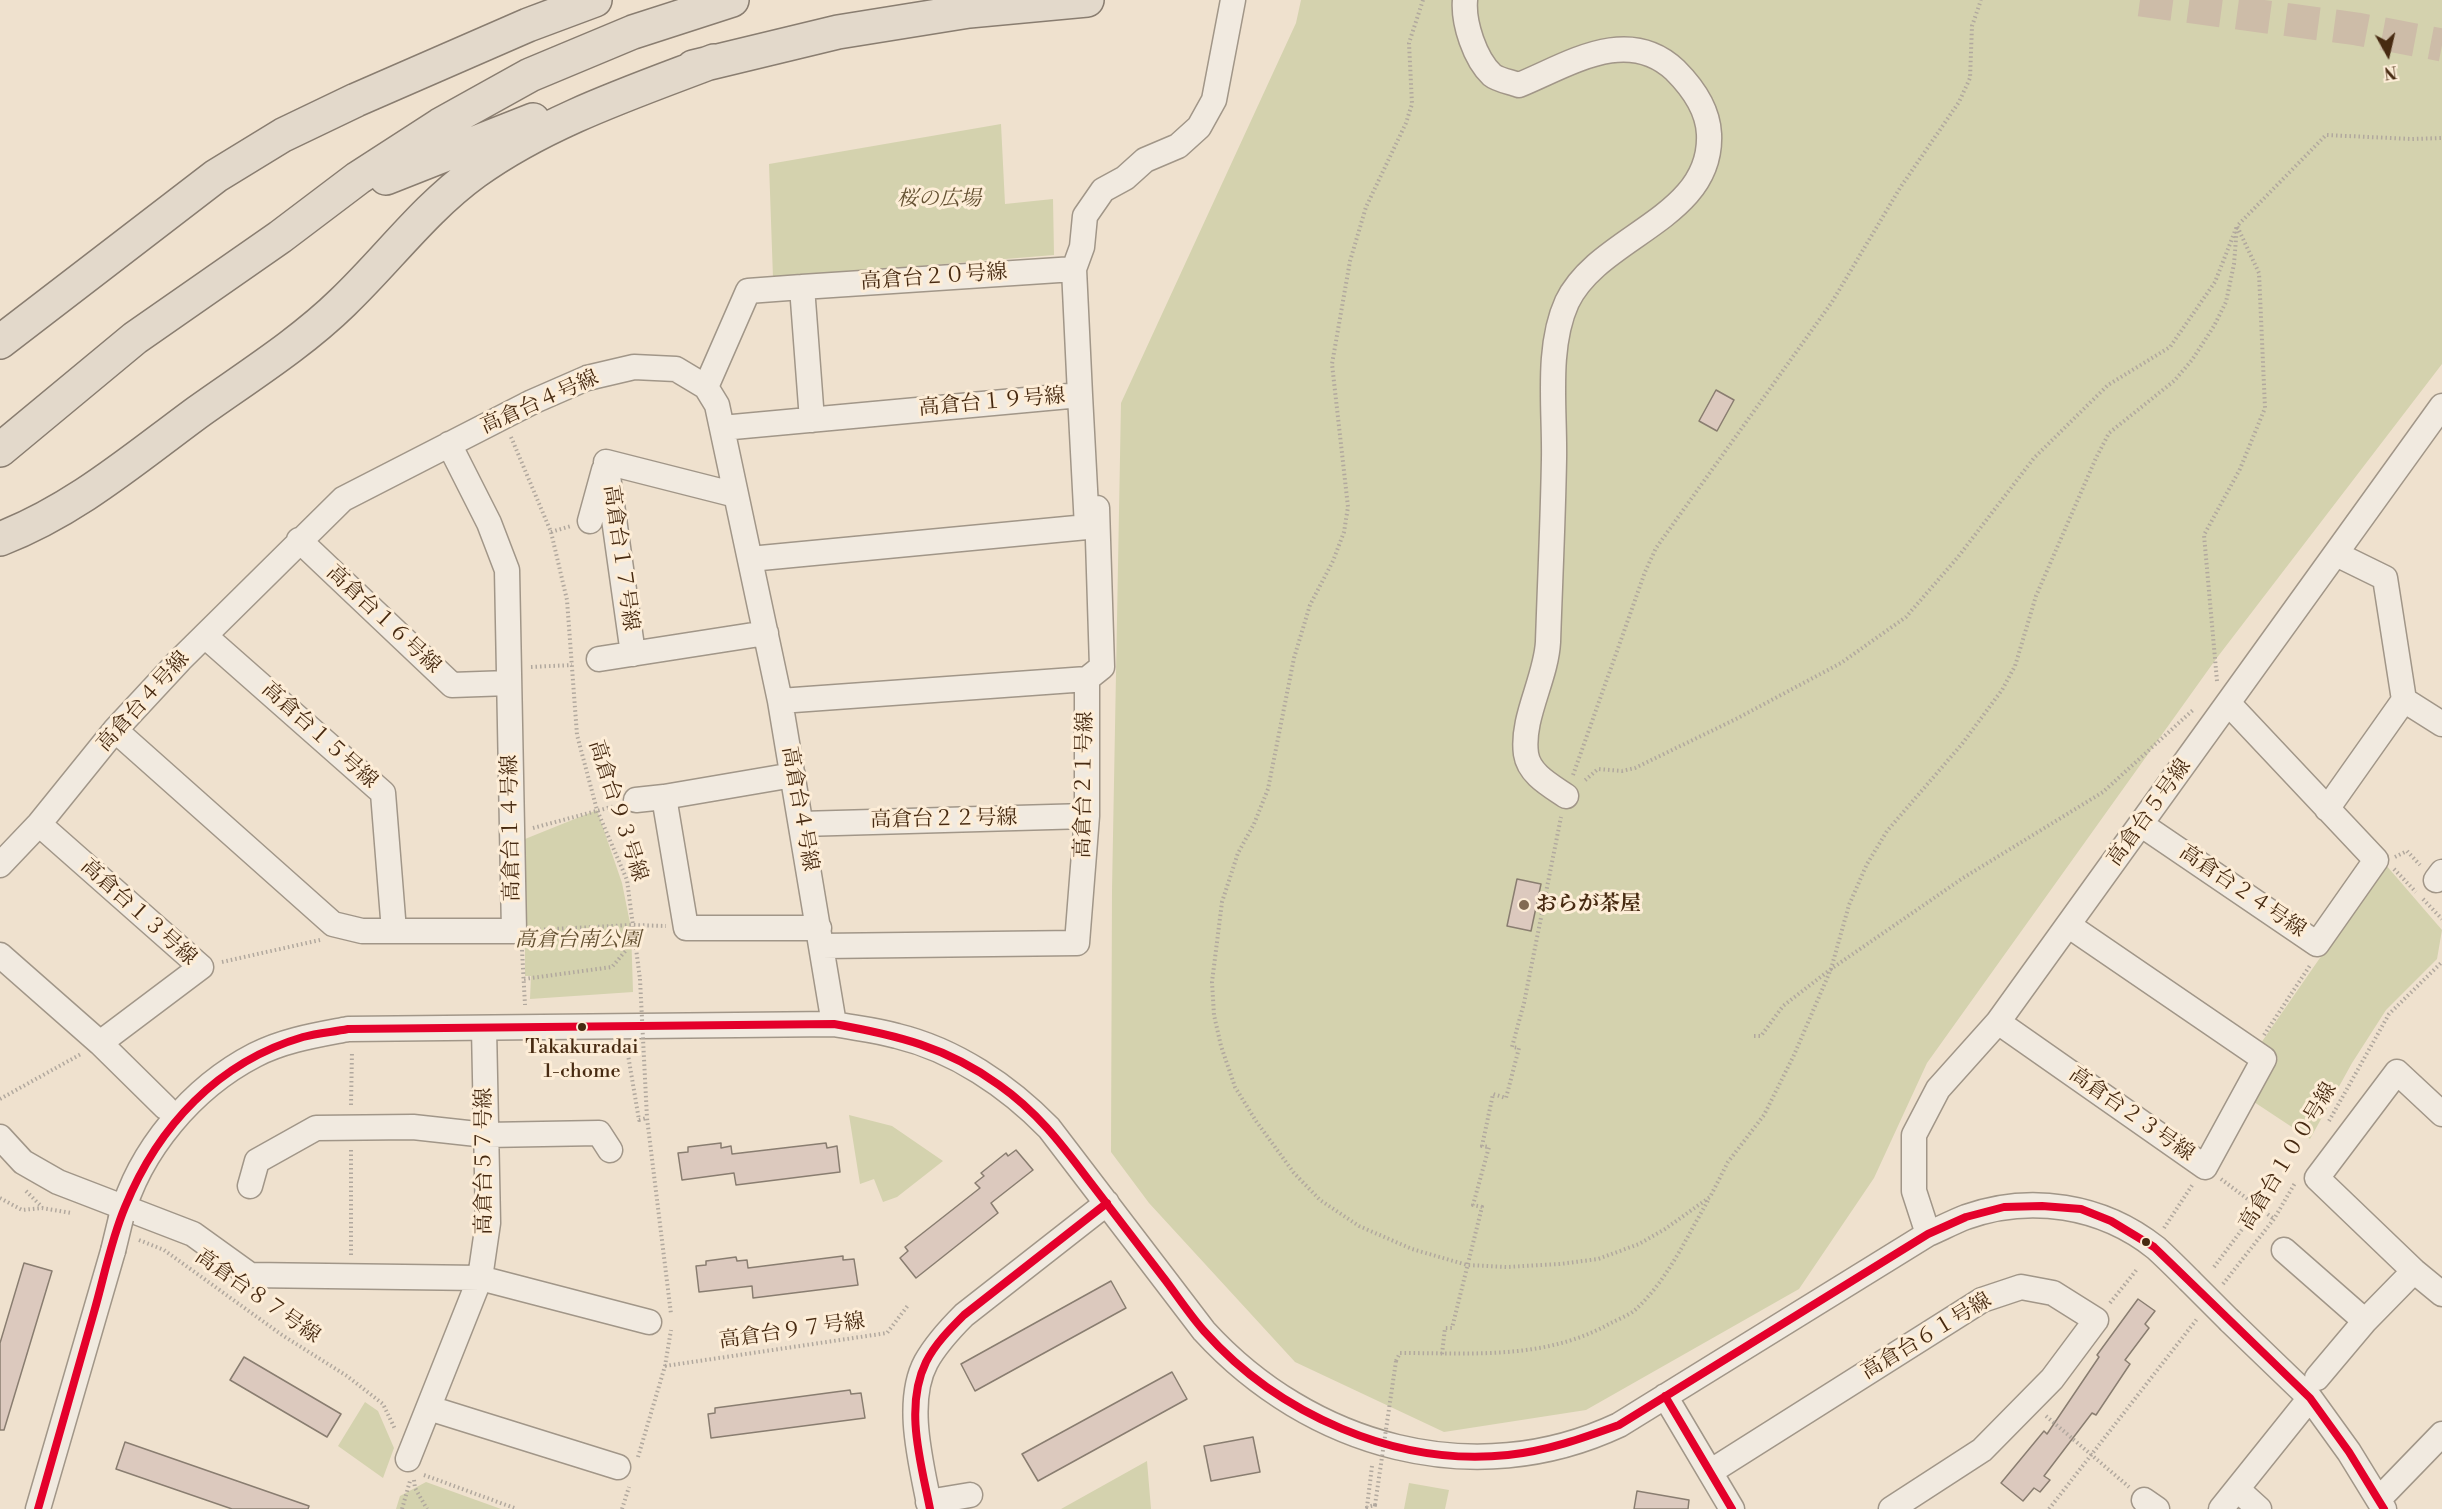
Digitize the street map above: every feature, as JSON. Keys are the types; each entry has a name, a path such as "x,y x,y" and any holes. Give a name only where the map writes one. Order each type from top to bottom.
{"highway":[{"path":"0,342 216,176 283,135 356,100 528,25 595,0"},
{"path":"0,450 135,338 280,237 358,178 440,124 530,75 633,32 732,0"},
{"path":"280,237 344,199 389,176 603,93 714,61 838,32 969,11 1087,0"},
{"path":"0,539 26,529 85,496 319,325 368,277 438,201 476,171 550,128 714,61"}],"street":[{"path":"1080,395 1074,269 1082,247 1085,216 1103,190 1125,178 1145,160 1178,146 1199,127 1214,100 1233,0"},
{"path":"1465,0 1471,37 1480,59 1493,76 1519,85 1594,52 1624,50 1652,53 1669,64 1684,79 1708,121 1709,144 1704,172 1670,211 1617,249 1581,280 1568,302 1556,333 1553,370 1555,408 1553,510 1547,646 1545,669 1526,732 1526,756 1537,775 1566,796"},
{"name":"高倉台２０号線","path":"706,387 748,291 1074,269"},
{"path":"802,287 812,420"},
{"name":"高倉台４号線","path":"0,865 39,824 115,730 299,540 343,499 502,417 587,378 634,367 676,369 706,387 717,405 780,701 834,1024"},
{"name":"高倉台１９号線","path":"722,428 1080,395 1087,527 750,559"},
{"name":"高倉台５号線","path":"1928,1234 1914,1191 1914,1135 1938,1089 1998,1022 2142,825 2223,696 2432,438 2442,406"},
{"name":"高倉台１４号線","path":"115,730 333,924 362,931 513,931 507,570 489,523 450,444"},
{"name":"高倉台１７号線","path":"606,462 736,495"},
{"name":"高倉台１７号線","path":"590,521 606,462"},
{"name":"高倉台１７号線","path":"606,462 633,654"},
{"path":"1085,486 1096,484 1102,667 1087,679"},
{"name":"高倉台１６号線","path":"299,540 452,685 509,676"},
{"path":"2327,809 2404,700 2385,578 2336,554"},
{"name":"高倉台１７号線","path":"599,659 766,633"},
{"name":"高倉台１５号線","path":"205,636 383,793 394,931"},
{"name":"高倉台２１号線","path":"780,701 1087,679 1087,816 1077,943 820,937"},
{"name":"高倉台２４号線","path":"2142,825 2318,944 2376,860 2223,696"},
{"path":"2404,700 2442,724"},
{"path":"636,800 793,775"},
{"path":"664,797 686,928 820,937"},
{"name":"高倉台２２号線","path":"801,824 1087,816"},
{"name":"高倉台１３号線","path":"39,824 201,967 100,1043"},
{"path":"2068,925 2253,1052"},
{"path":"0,956 100,1043 165,1107"},
{"name":"高倉台２３号線","path":"1998,1022 2205,1167 2264,1059 2253,1052"},
{"path":"38,1509 113,1251 126,1221 142,1169 164,1132 182,1110 215,1081 256,1054 303,1037 348,1029 834,1024 898,1036 957,1059 995,1081 1049,1128 1204,1331 1221,1349 1296,1407 1376,1443 1469,1458 1515,1456 1599,1435 1619,1425 1928,1234 1966,1217 2004,1207 2042,1206 2081,1209 2111,1221 2154,1247 2230,1321 2313,1388 2381,1504 2441,1436"},
{"name":"高倉台５７号線","path":"410,1465 429,1408 480,1278 488,1223 484,1028"},
{"path":"2442,1114 2397,1072 2307,1179 2442,1294"},
{"path":"250,1186 257,1161 316,1128 413,1127 486,1135 599,1133 610,1150"},
{"path":"0,1137 23,1162 126,1221 193,1234 250,1275 480,1278 649,1322"},
{"path":"970,1494 929,1505 916,1431 917,1394 925,1364 946,1332 964,1315 1107,1203"},
{"path":"2284,1250 2365,1321"},
{"path":"2221,1509 2365,1321 2414,1271"},
{"name":"高倉台６１号線","path":"1710,1472 1983,1300 2021,1287 2053,1293 2096,1320"},
{"path":"1904,1506 1982,1450 2052,1379 2096,1320"},
{"path":"1665,1396 1732,1509"},
{"path":"429,1408 618,1467"},
{"path":"2237,1489 2259,1509"}],"path":[{"path":"1423,0 1408,43 1412,104 1406,123 1366,207 1350,261 1332,364 1348,507 1344,532 1333,561 1310,605 1294,658 1268,789 1254,824 1238,853 1222,902 1212,982 1214,1015 1221,1046 1235,1087 1294,1173 1320,1200 1359,1226 1412,1249 1467,1265 1507,1267 1598,1259 1639,1244 1710,1197"},
{"path":"1442,1354 1445,1328 1452,1328 1482,1207 1473,1205 1489,1147 1482,1146 1493,1094 1506,1098 1519,1048 1512,1047 1524,1002 1566,796 1645,572 1656,548 1832,302 1900,188 1959,102 1970,78 1972,26 1981,0"},
{"path":"1566,796 1598,769 1622,771 1635,768 1737,719 1841,663 1906,617 1958,557 2034,458 2108,385 2170,347 2215,282 2237,226 2326,135 2442,138"},
{"path":"2223,696 2204,535 2240,469 2265,408 2259,273 2237,226"},
{"path":"1372,1466 1367,1507 1374,1507 1396,1361 1400,1353 1493,1354 1537,1350 1588,1336 1635,1310 1667,1272 1728,1162 1764,1115 1794,1055 1831,969 1849,905 1867,864 1887,831 1962,744 2002,690 2015,666 2036,596 2091,468 2109,434 2174,381 2192,360 2214,326 2226,302 2234,264 2237,226"},
{"name":"高倉台９３号線","path":"502,417 551,532 567,600 577,735 597,810 627,880 640,979 647,1118 639,1120 627,1049"},
{"path":"509,676 571,665"},
{"path":"1754,1036 1761,1036 1783,1006 1831,969 1963,878 2103,792 2200,704"},
{"path":"512,834 597,810"},
{"path":"2386,861 2407,851 2439,876"},
{"path":"513,931 632,925 686,928"},
{"path":"524,979 612,967 627,949 632,925"},
{"path":"201,967 362,931"},
{"path":"513,931 521,939 525,1008"},
{"path":"2253,1052 2317,955 2318,944"},
{"name":"高倉台１００号線","path":"2325,1128 2390,1014 2442,962"},
{"path":"0,1099 100,1043"},
{"path":"351,1277 352,1051"},
{"path":"2163,1228 2205,1167 2274,1219"},
{"name":"高倉台１００号線","path":"2223,1285 2307,1179"},
{"path":"0,1198 22,1210 42,1208 73,1213"},
{"path":"2214,1267 2258,1208"},
{"name":"高倉台８７号線","path":"126,1221 282,1335 347,1376 383,1404 410,1465 415,1488 427,1509"},
{"path":"2096,1320 2138,1268"},
{"name":"高倉台９７号線","path":"664,1366 887,1333 909,1304"},
{"path":"2049,1509 2201,1313"},
{"path":"2029,1402 2151,1504"},
{"path":"402,1509 410,1465 518,1509"}],"green space":[{"path":"1301,0 2442,0 2442,364 2216,659 1927,1063 1874,1178 1799,1289 1586,1410 1444,1432 1295,1362 1149,1203 1111,1152 1112,890 1121,403 1296,23"},
{"name":"桜の広場","path":"1001,124 1005,204 1053,199 1054,255 773,278 769,164"},
{"name":"高倉台南公園","path":"597,810 622,883 631,928 633,992 530,999 531,976 525,976 525,839"},
{"path":"2385,864 2442,930 2437,959 2386,1010 2352,1063 2310,1139 2251,1100 2278,1058 2261,1043"},
{"path":"849,1115 892,1126 943,1161 897,1197 883,1202 874,1179 860,1184"},
{"path":"365,1402 378,1411 394,1448 383,1478 338,1446"},
{"path":"1147,1461 1151,1509 1061,1509"},
{"path":"426,1482 501,1509 396,1509 400,1496"},
{"path":"1409,1483 1449,1490 1445,1509 1404,1509"}],"building":[{"path":"1716,390 1734,400 1717,431 1699,421"},
{"name":"おらが茶屋","path":"1517,879 1541,884 1531,931 1507,926"},
{"path":"721,1143 721,1148 731,1146 732,1154 826,1143 827,1148 837,1146 840,1172 736,1185 734,1173 682,1180 678,1153 688,1152 688,1147"},
{"path":"1016,1150 1033,1170 991,1203 998,1213 916,1278 900,1258 908,1251 905,1247 980,1188 975,1183 984,1176 981,1173 1006,1153 1008,1156"},
{"path":"843,1256 843,1260 854,1259 858,1285 753,1298 752,1286 699,1292 696,1266 706,1265 706,1261 736,1257 737,1261 747,1260 748,1268"},
{"path":"24,1263 52,1271 4,1430 0,1430 0,1343"},
{"path":"1111,1281 1126,1308 975,1391 961,1364"},
{"path":"2138,1299 2155,1311 2145,1324 2149,1328 2125,1360 2130,1364 2096,1415 2092,1413 2044,1476 2050,1480 2040,1492 2034,1488 2023,1501 2001,1483 2044,1431 2047,1434 2099,1357 2097,1355"},
{"path":"244,1357 341,1414 327,1437 230,1380"},
{"path":"1172,1372 1187,1399 1038,1481 1022,1454"},
{"path":"850,1390 851,1394 861,1393 865,1418 711,1438 708,1414 715,1413 715,1408"},
{"path":"1253,1437 1260,1472 1211,1481 1204,1446"},
{"path":"125,1442 309,1506 308,1509 232,1509 116,1469"},
{"path":"1637,1491 1689,1500 1688,1509 1634,1509"}],"tunnel":[{"path":"2140,0 2357,29 2442,45"}],"transit line":[{"path":"38,1509 112,1245 125,1207 139,1177 173,1124 218,1080 244,1063 272,1048 303,1037 348,1029 834,1024 920,1044 960,1061 999,1085 1025,1105 1057,1140 1194,1319 1234,1361 1267,1387 1303,1410 1342,1429 1382,1443 1424,1452 1466,1457 1508,1455 1551,1447 1619,1425 1928,1234 1966,1217 2004,1207 2042,1206 2081,1209 2111,1221 2154,1247 2310,1398 2349,1452 2384,1509"},
{"path":"930,1509 919,1454 915,1416 919,1379 930,1355 964,1315 1107,1203"},
{"path":"1665,1396 1732,1509"}],"place":[{"name":"おらが茶屋","path":"1524,905"},
{"name":"Takakuradai 1-chome","path":"582,1027"}]}
